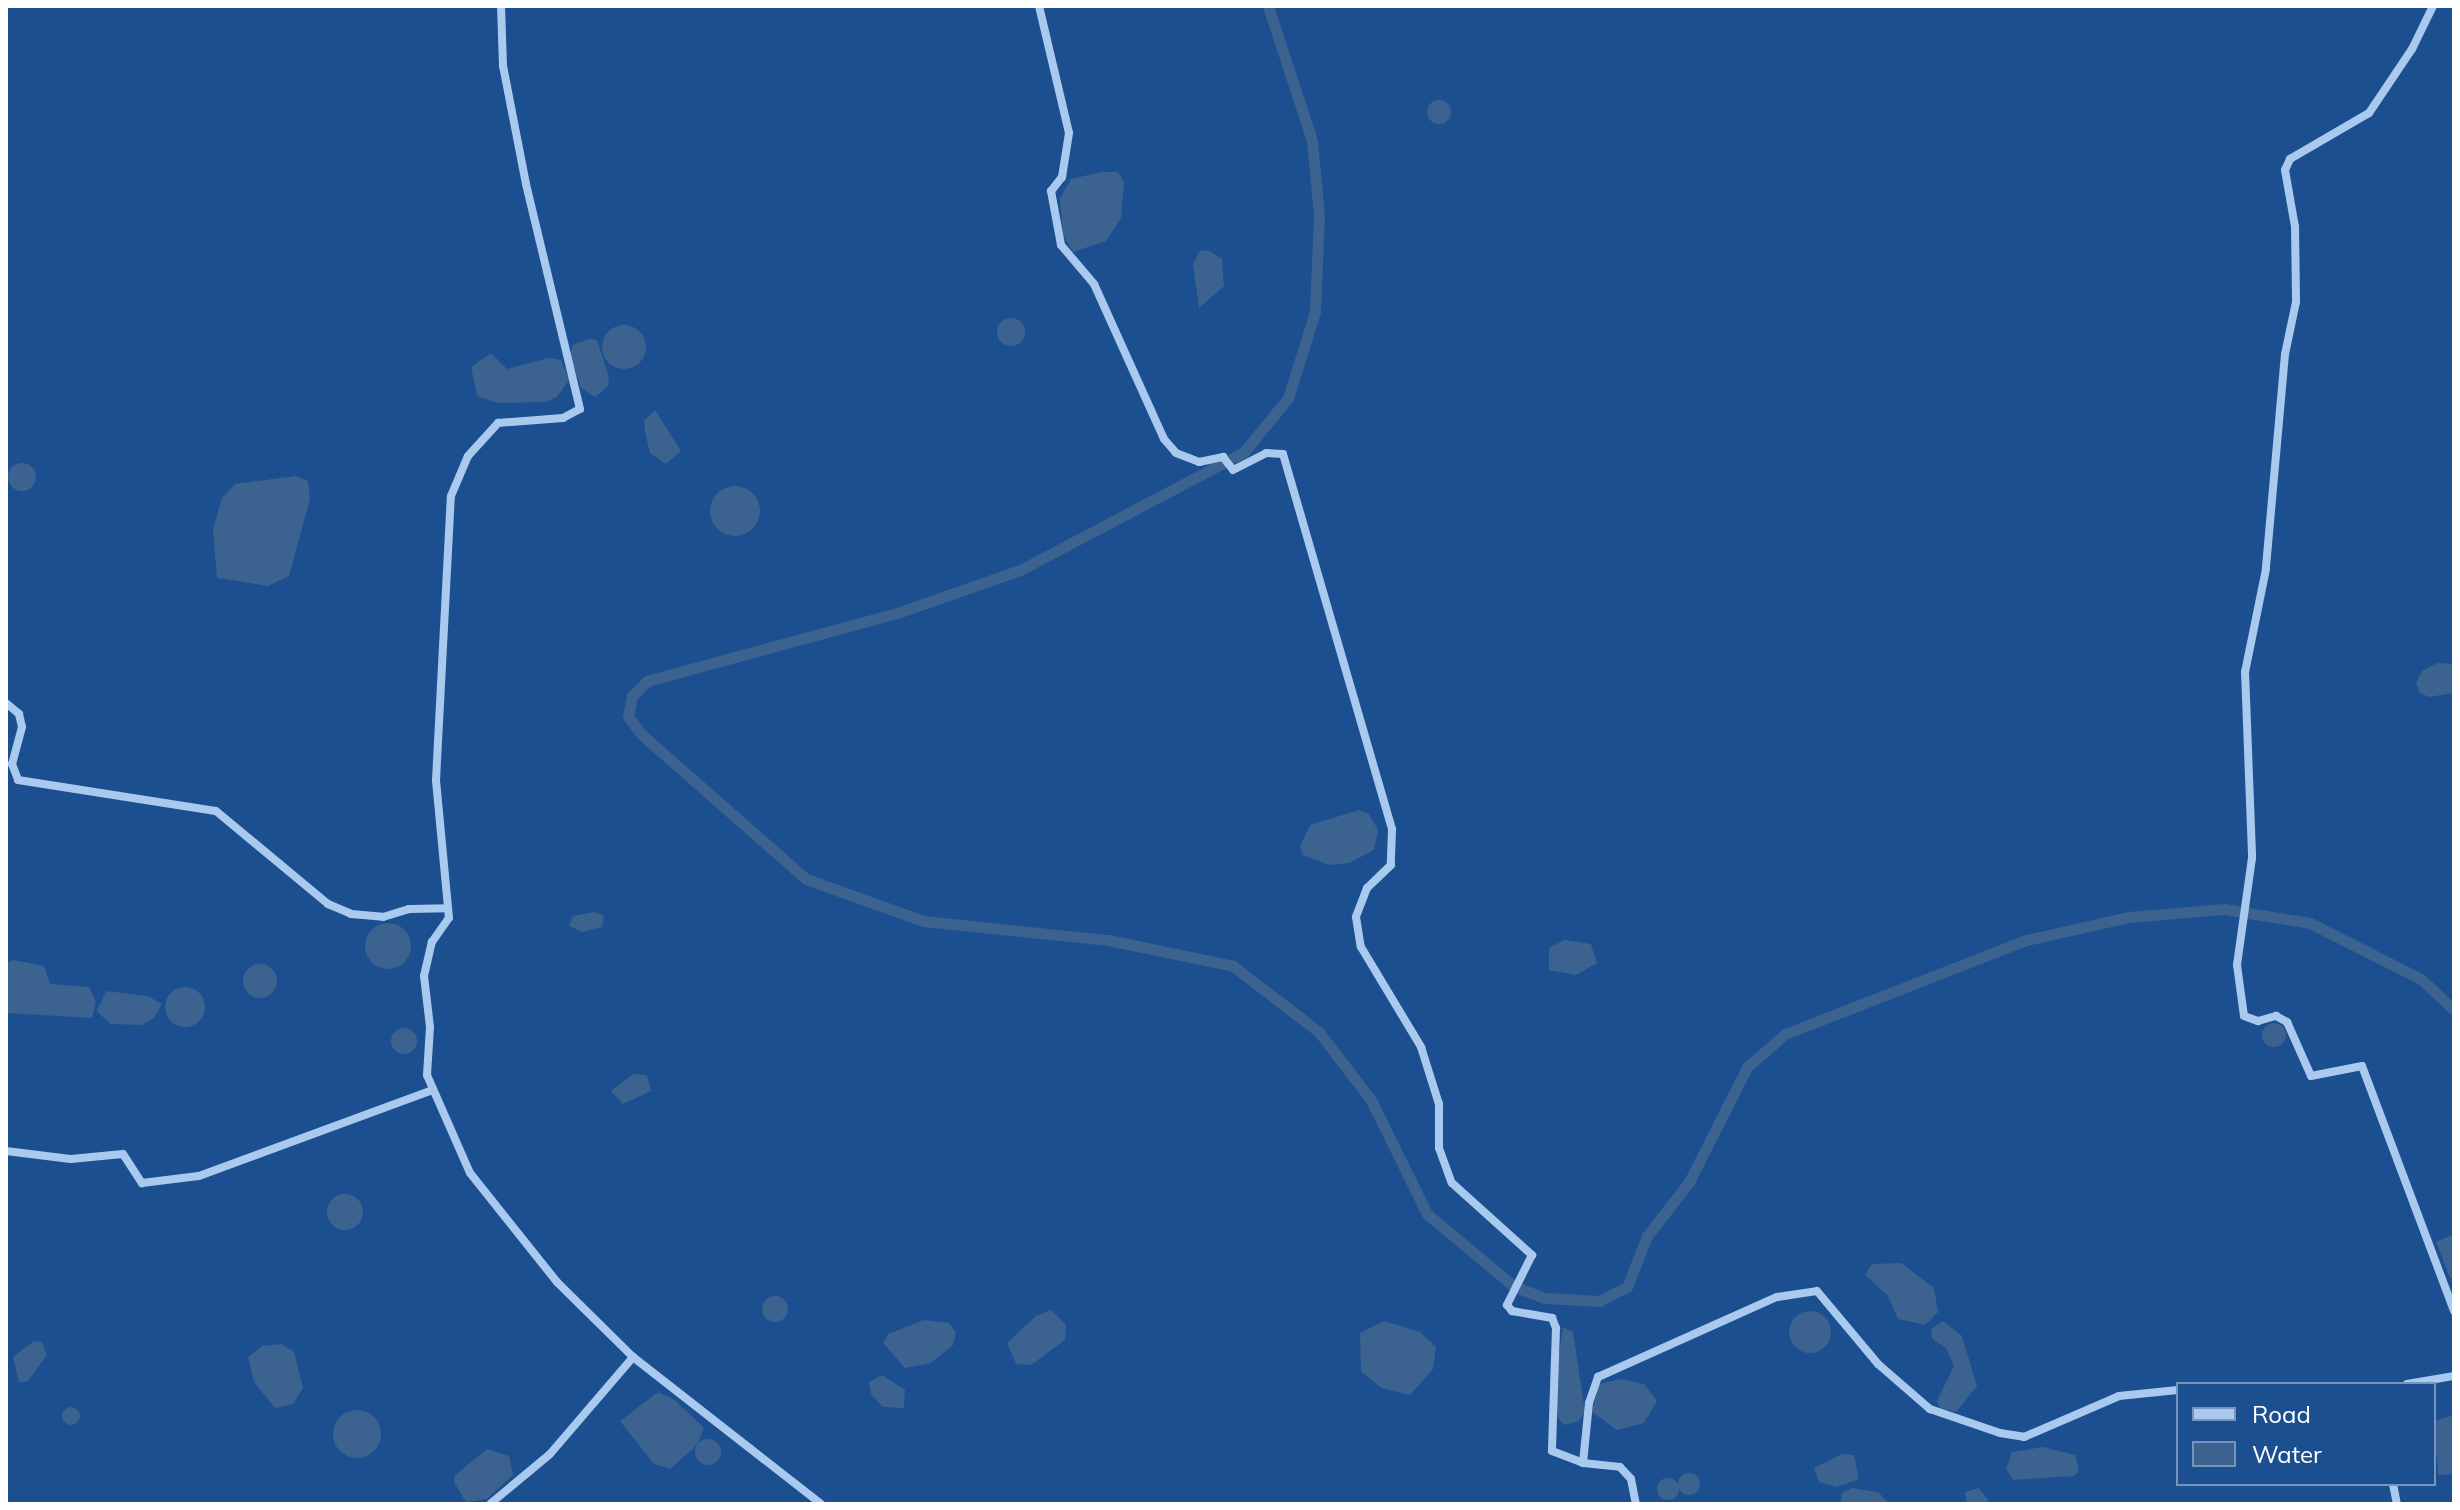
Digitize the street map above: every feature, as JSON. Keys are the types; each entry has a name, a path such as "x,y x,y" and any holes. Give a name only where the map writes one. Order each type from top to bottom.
{"street":[{"path":"501,6 503,66 526,184 580,409 563,418 498,423 468,456 451,496 436,780 449,918 432,942 424,976 430,1027 427,1075 470,1173 557,1282 633,1357 821,1504"},
{"path":"1039,6 1069,133 1062,177 1051,191 1061,245 1094,284 1164,439 1185,458 1199,462 1223,457 1233,470 1266,453 1283,454 1392,829 1391,865 1367,888 1356,917 1361,947 1421,1047 1439,1104 1439,1148 1452,1183 1532,1255 1507,1305 1512,1311 1552,1318 1556,1328 1552,1451 1583,1463 1620,1467 1628,1473 1636,1504"},
{"path":"2433,6 2376,105 2290,159 2285,170 2295,227 2296,302 2285,354 2266,569 2245,672 2252,858 2237,965 2244,1016 2258,1021 2276,1016 2287,1022 2311,1076 2362,1066 2454,1311"},
{"path":"6,703 19,714 22,727 12,764 18,780 216,811 328,904 351,914 383,917 409,909 448,908"},
{"path":"6,1151 71,1159 117,1153 142,1183 199,1176 433,1090"},
{"path":"1583,1463 1589,1403 1598,1377 1777,1297 1817,1291 1878,1364 1930,1409 2000,1433 2024,1437 2119,1396 2176,1390"},
{"path":"490,1504 550,1454 633,1357"},
{"path":"2419,1382 2454,1376"}],"water":[{"path":"1439,100 1448,103 1451,112 1448,121 1439,124 1430,121 1427,112 1430,103"},
{"path":"1101,172 1118,172 1124,182 1121,218 1106,241 1073,252 1063,235 1060,198 1071,179"},
{"path":"1208,250 1222,259 1224,286 1199,308 1193,264 1200,251"},
{"path":"1011,318 1021,322 1025,332 1021,342 1011,346 1001,342 997,332 1001,322"},
{"path":"624,325 639,332 646,347 639,362 624,369 609,362 602,347 609,332"},
{"path":"589,339 597,340 609,377 608,386 595,397 581,388 570,355 573,345"},
{"path":"491,353 507,369 548,358 561,360 569,380 557,397 545,402 497,403 477,396 471,367"},
{"path":"655,410 681,451 666,464 650,453 645,432 644,421"},
{"path":"22,463 32,467 36,477 32,487 22,491 12,487 8,477 12,467"},
{"path":"296,476 308,481 310,499 289,576 268,586 217,578 213,529 222,498 235,484"},
{"path":"735,486 753,493 760,511 753,529 735,536 717,529 710,511 717,493"},
{"path":"2437,663 2454,664 2454,693 2429,697 2420,693 2416,683 2422,671"},
{"path":"1359,810 1369,814 1378,830 1374,850 1349,863 1329,865 1303,855 1300,847 1310,825"},
{"path":"594,912 604,916 602,927 582,932 569,926 573,916"},
{"path":"388,923 404,930 411,946 404,962 388,969 372,962 365,946 372,930"},
{"path":"1564,940 1591,944 1597,963 1576,975 1549,970 1549,948"},
{"path":"13,960 44,966 50,984 89,987 96,1002 92,1018 6,1013 6,963"},
{"path":"260,964 272,969 277,981 272,993 260,998 248,993 243,981 248,969"},
{"path":"185,987 199,993 205,1007 199,1021 185,1027 171,1021 165,1007 171,993"},
{"path":"106,991 148,996 162,1004 154,1018 142,1025 110,1024 97,1011"},
{"path":"2274,1023 2282,1027 2286,1035 2282,1043 2274,1047 2266,1043 2262,1035 2266,1027"},
{"path":"404,1028 414,1031 417,1041 414,1051 404,1054 394,1051 391,1041 394,1031"},
{"path":"633,1074 647,1075 651,1091 623,1104 611,1091"},
{"path":"345,1194 358,1199 363,1212 358,1225 345,1230 332,1225 327,1212 332,1199"},
{"path":"2454,1234 2454,1277 2450,1278 2436,1242"},
{"path":"1901,1263 1934,1288 1938,1312 1925,1325 1898,1319 1888,1296 1865,1275 1872,1264"},
{"path":"775,1296 784,1300 788,1309 784,1318 775,1322 766,1318 762,1309 766,1300"},
{"path":"1051,1310 1066,1325 1065,1340 1031,1365 1016,1364 1007,1343 1036,1316"},
{"path":"1810,1311 1825,1317 1831,1332 1825,1347 1810,1353 1795,1347 1789,1332 1795,1317"},
{"path":"924,1320 949,1323 956,1333 953,1345 931,1363 905,1368 883,1343 888,1334"},
{"path":"1384,1321 1420,1332 1436,1347 1433,1369 1410,1395 1381,1388 1361,1371 1360,1333"},
{"path":"1943,1321 1962,1336 1977,1386 1956,1412 1940,1408 1937,1401 1954,1366 1946,1348 1932,1339 1931,1329"},
{"path":"1563,1327 1573,1332 1585,1412 1579,1421 1564,1425 1558,1418 1555,1382"},
{"path":"34,1341 42,1342 47,1355 27,1382 19,1382 13,1357"},
{"path":"282,1344 294,1352 303,1388 293,1404 275,1408 254,1382 248,1357 262,1346"},
{"path":"882,1375 905,1390 904,1408 883,1407 871,1394 869,1382"},
{"path":"1621,1379 1644,1384 1657,1401 1644,1423 1617,1430 1592,1412 1599,1384"},
{"path":"658,1392 675,1400 704,1428 697,1445 670,1469 654,1464 620,1421"},
{"path":"67,1407 75,1407 80,1416 78,1423 67,1425 62,1420 62,1412"},
{"path":"357,1410 374,1417 381,1434 374,1451 357,1458 340,1451 333,1434 340,1417"},
{"path":"2454,1414 2454,1474 2438,1475 2436,1421"},
{"path":"708,1439 717,1443 721,1452 717,1461 708,1465 699,1461 695,1452 699,1443"},
{"path":"2043,1447 2075,1455 2079,1470 2074,1476 2013,1480 2006,1469 2012,1452"},
{"path":"487,1449 509,1456 513,1475 487,1499 466,1502 454,1482 455,1475"},
{"path":"1842,1454 1854,1455 1859,1479 1837,1487 1819,1482 1814,1468"},
{"path":"1689,1473 1697,1476 1700,1484 1697,1492 1689,1495 1681,1492 1678,1484 1681,1476"},
{"path":"1668,1478 1676,1481 1679,1489 1676,1497 1668,1500 1660,1497 1657,1489 1660,1481"},
{"path":"1852,1488 1878,1492 1890,1504 1840,1504 1842,1493"},
{"path":"1979,1488 1991,1504 1967,1504 1965,1492"}],"waterway":[{"path":"1268,6 1312,141 1319,215 1315,312 1288,398 1244,452 1020,570 897,613 647,681 632,696 628,716 641,734 806,879 923,921 1108,940 1233,966 1319,1032 1371,1100 1427,1214 1511,1284"},
{"path":"1521,1289 1545,1298 1599,1301 1627,1287 1647,1236 1689,1182 1747,1067 1785,1034 2026,940 2129,917 2224,909 2310,923 2421,979 2454,1010"}]}
